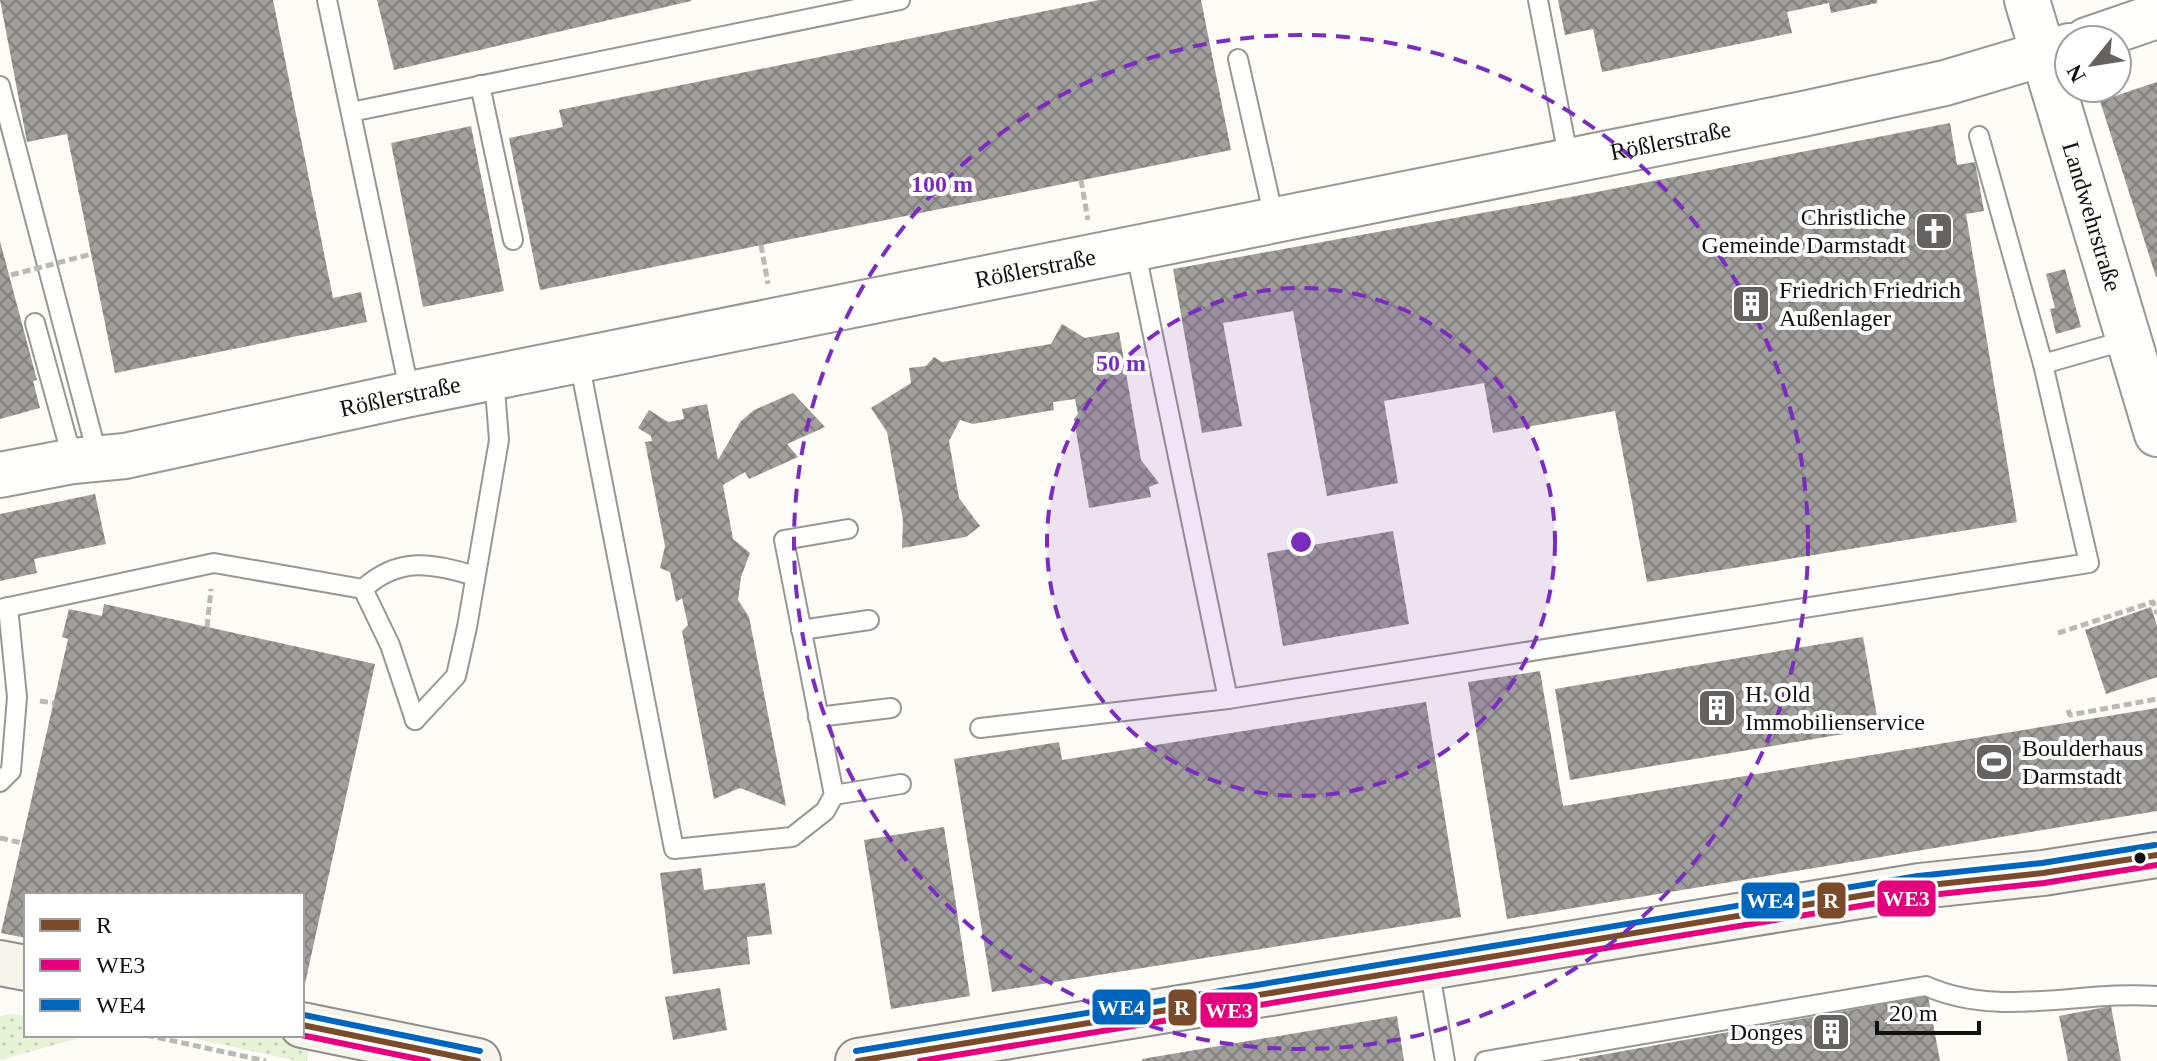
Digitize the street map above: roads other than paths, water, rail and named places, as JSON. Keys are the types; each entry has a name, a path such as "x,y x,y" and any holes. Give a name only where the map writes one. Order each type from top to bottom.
{"main road":[{"path":"858,1061 1920,886 2043,873 2157,855"},
{"path":"0,963 24,968"},
{"path":"304,1025 478,1061"}],"street":[{"name":"Landwehrstraße","path":"2027,0 2053,45"},
{"path":"2133,24 2157,16"},
{"name":"Rößlerstraße","path":"0,475 125,456 410,394 1569,161 1945,83 2053,51"},
{"name":"Landwehrstraße","path":"2069,104 2127,340 2157,434"}],"lane":[{"path":"327,0 410,394"},
{"path":"351,112 900,0"},
{"path":"1538,0 1569,161"},
{"path":"1238,59 1274,218"},
{"path":"480,85 513,240"},
{"path":"0,86 86,460"},
{"path":"980,728 1228,699 2089,563 2043,364 1979,136"},
{"path":"1135,248 1228,699"},
{"path":"35,323 86,460"},
{"path":"2043,364 2127,340"},
{"path":"579,360 674,849 792,837 825,811 834,795 784,540 848,529"},
{"path":"363,589 390,645 415,720 456,676 499,440 494,377"},
{"path":"0,782 11,771 17,697 4,608 214,563 363,589"},
{"path":"363,589 382,572 434,563 475,576"},
{"path":"801,630 869,620"},
{"path":"818,717 891,708"},
{"path":"834,795 901,784"},
{"path":"1429,967 1445,1061"},
{"path":"1485,1061 1926,986 1945,994 1988,1003 2057,1001 2121,993 2157,996"}],"place":[{"name":"Christliche Gemeinde Darmstadt","path":"1934,231"},
{"name":"Friedrich Friedrich Außenlager","path":"1751,304"},
{"name":"H. Old Immobilienservice","path":"1717,708"},
{"name":"Boulderhaus Darmstadt","path":"1994,762"},
{"name":"Donges","path":"1831,1032"}]}
